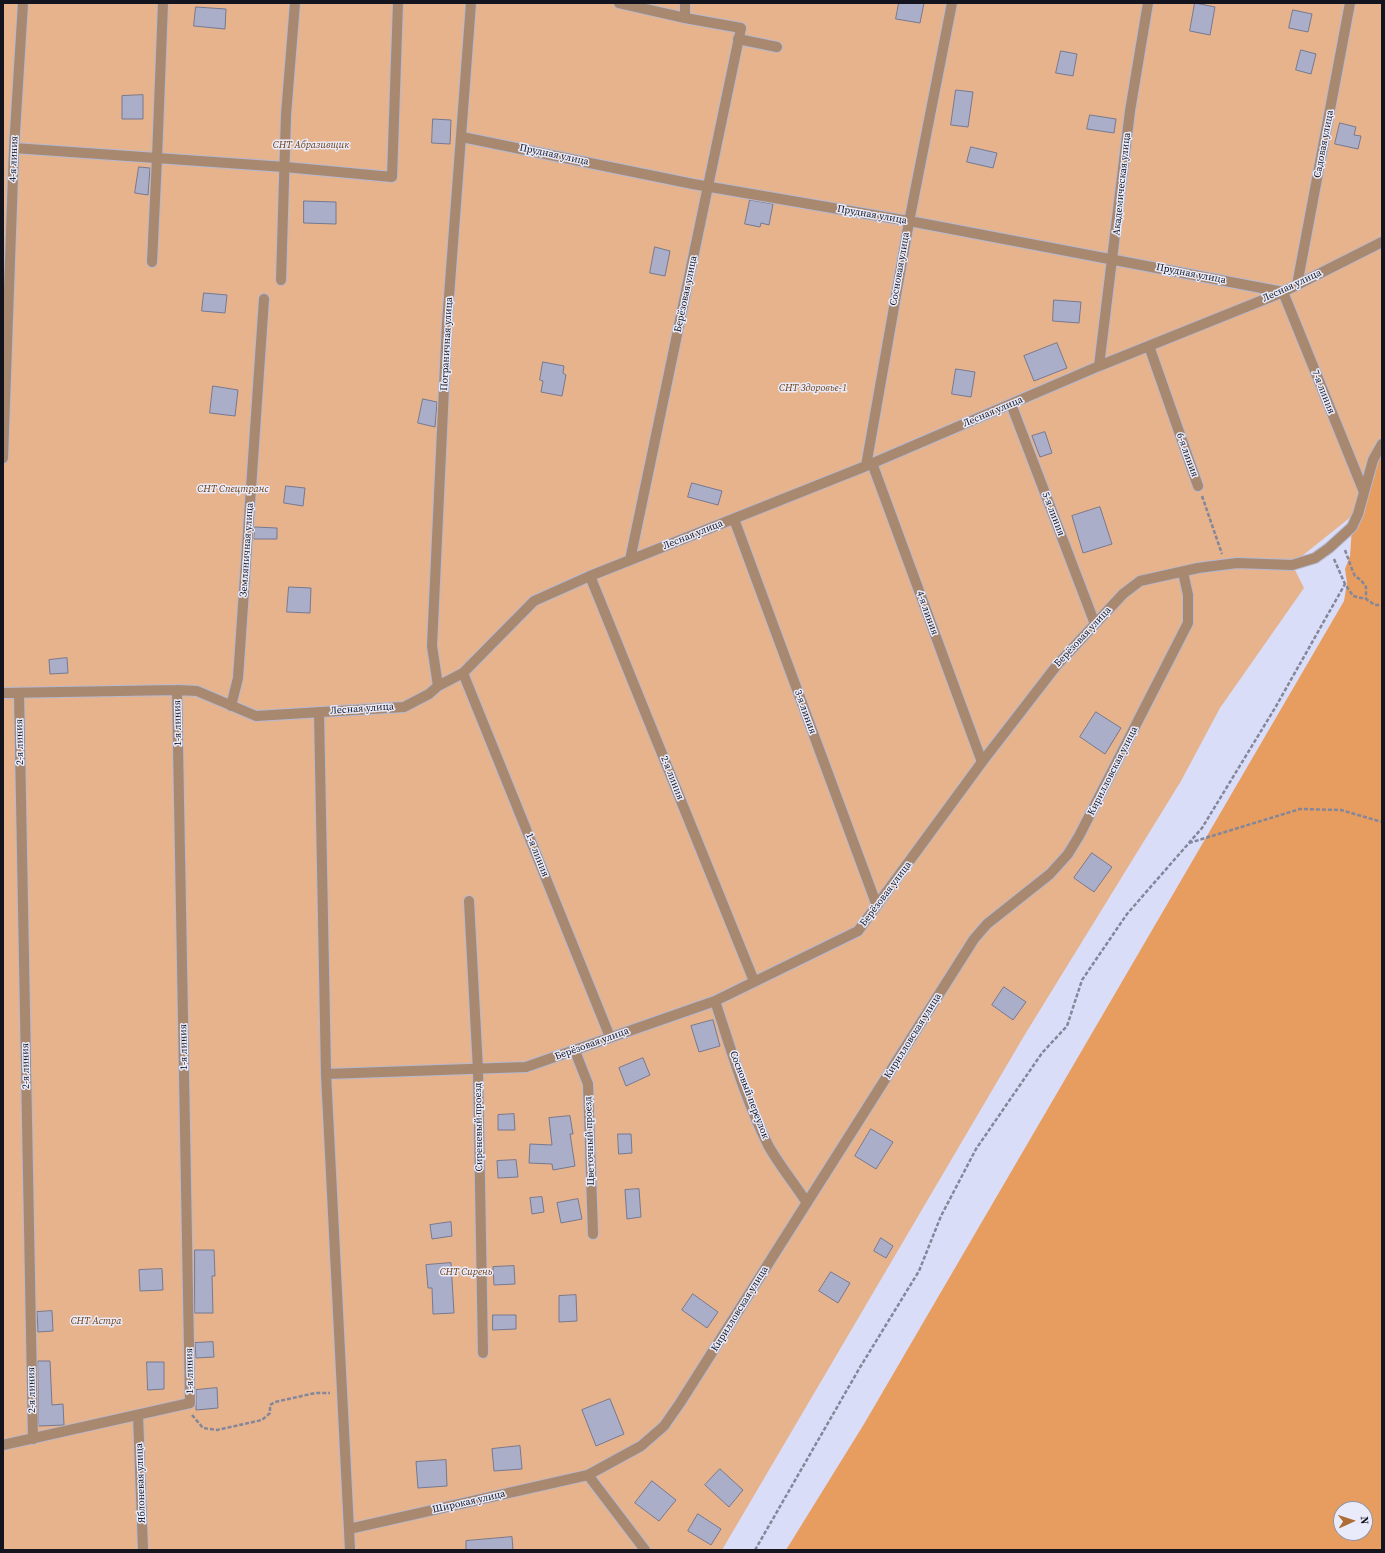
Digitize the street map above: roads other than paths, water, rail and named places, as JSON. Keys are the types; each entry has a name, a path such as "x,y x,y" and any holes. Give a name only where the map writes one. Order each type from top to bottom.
{"street":[{"name":"4-я линия","path":"3,458 14,148 23,3"},
{"path":"152,262 163,3"},
{"path":"281,280 286,115 294,3"},
{"path":"14,148 285,168 392,178 398,3"},
{"name":"Пограничная улица","path":"438,686 432,646 447,323 471,3"},
{"path":"619,3 684,18 685,3"},
{"name":"Сосновая улица","path":"869,464 909,222 952,3"},
{"name":"Академическая улица","path":"1099,366 1130,111 1148,3"},
{"name":"Садовая улица","path":"1297,285 1350,3"},
{"name":"Берёзовая улица","path":"630,560 741,28 684,18"},
{"path":"738,39 777,47"},
{"name":"Прудная улица","path":"462,137 708,187 1113,259 1283,292"},
{"name":"Лесная улица","path":"3,693 177,690 197,692 256,716 404,707 429,694 438,686 463,673 534,601 590,576 869,464 1099,366 1283,292 1382,242"},
{"name":"7-я линия","path":"1283,292 1364,492"},
{"name":"Земляничная улица","path":"231,706 238,678 264,299"},
{"name":"6-я линия","path":"1149,346 1198,486"},
{"name":"5-я линия","path":"1011,404 1095,624"},
{"name":"Берёзовая улица","path":"326,1074 478,1070 526,1067 716,1001 858,931 982,762 1057,665 1123,594 1140,582 1183,572 1226,565 1259,563 1292,564 1315,558 1341,538 1352,527 1358,514 1373,460 1382,444"},
{"name":"4-я линия","path":"869,464 982,762"},
{"name":"3-я линия","path":"734,519 877,906"},
{"name":"Кирилловская улица","path":"588,1475 642,1446 664,1426 974,939 987,924 1050,874 1068,854 1079,836 1188,623 1188,595 1183,572"},
{"name":"2-я линия","path":"590,576 754,981"},
{"name":"1-я линия","path":"463,673 610,1037"},
{"name":"1-я линия","path":"138,1415 189,1404 177,690"},
{"name":"2-я линия","path":"19,693 33,1439"},
{"path":"319,712 326,1074 350,1550"},
{"name":"Сиреневый проезд","path":"469,901 478,1070 483,1353"},
{"name":"Сосновый переулок","path":"716,1001 736,1063 757,1120 769,1146 807,1203"},
{"name":"Цветочный проезд","path":"575,1051 588,1084 593,1234"},
{"path":"3,1445 138,1415"},
{"name":"Яблоневая улица","path":"138,1415 143,1550"},
{"path":"588,1475 645,1550"},
{"name":"Широкая улица","path":"349,1529 588,1475"}],"park label":[{"name":"СНТ Абразивщик","path":"311,145"},
{"name":"СНТ Здоровье-1","path":"813,388"},
{"name":"СНТ Спецтранс","path":"233,489"},
{"name":"СНТ Сирень","path":"466,1272"},
{"name":"СНТ Астра","path":"96,1321"}]}
